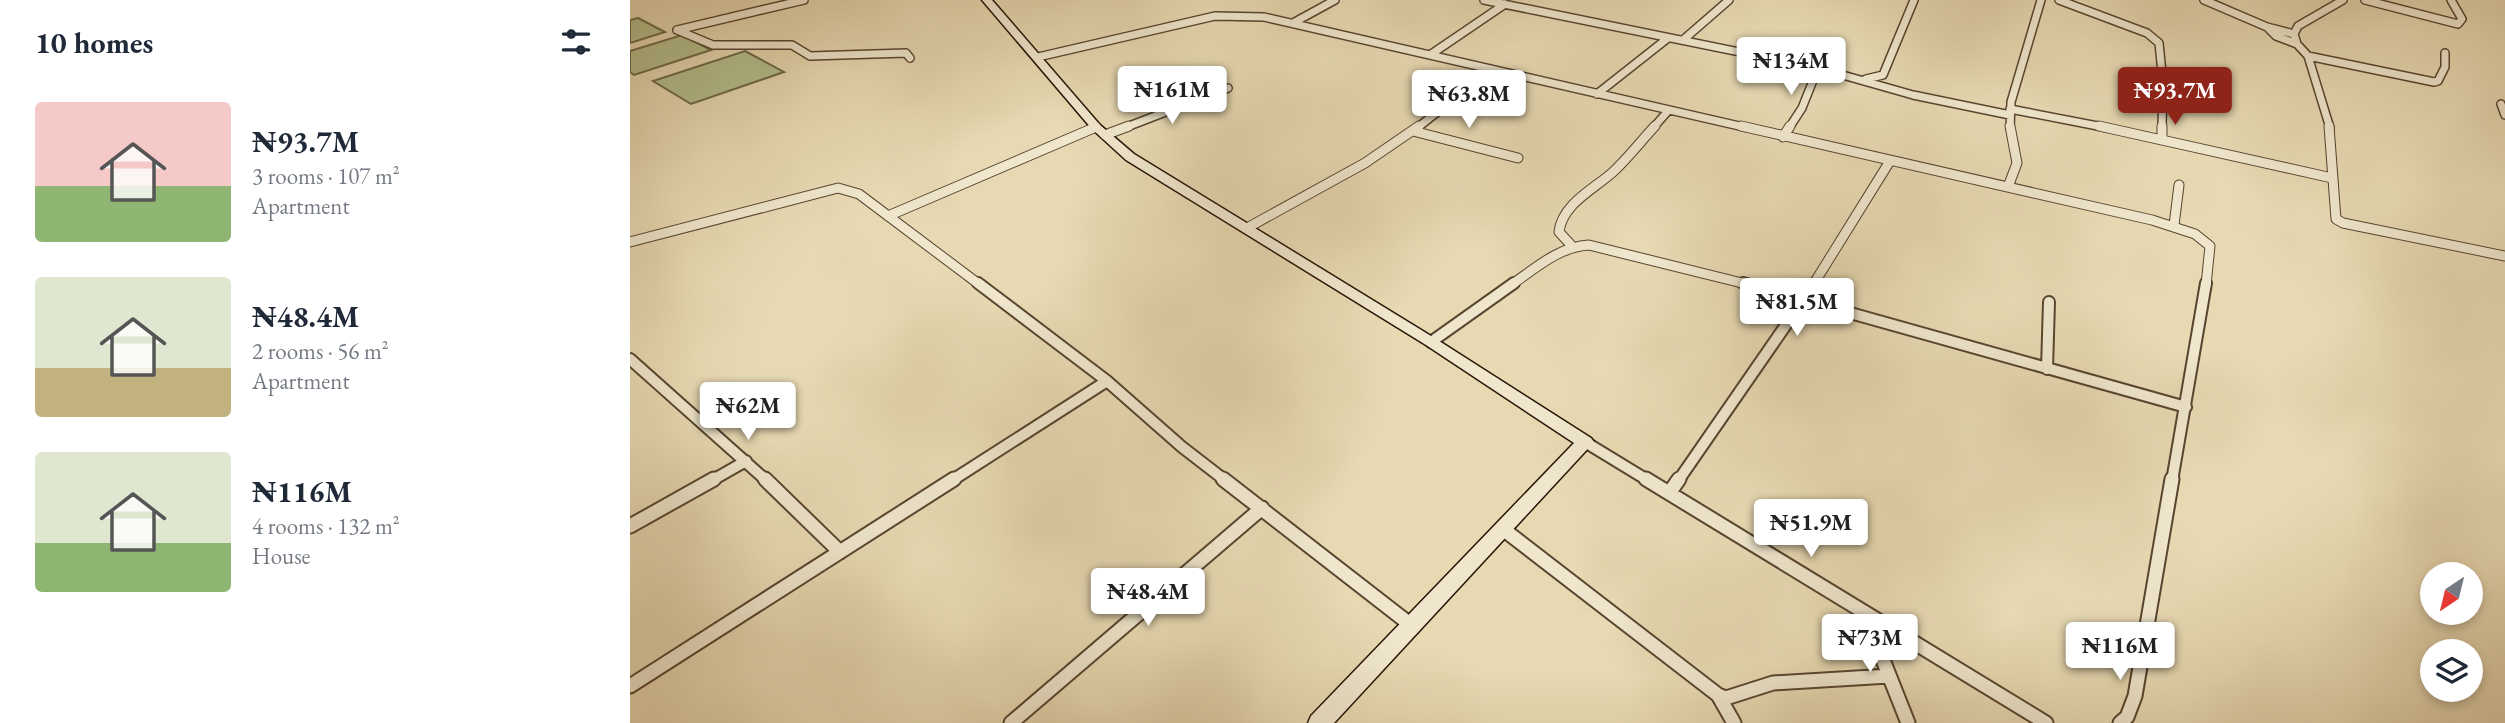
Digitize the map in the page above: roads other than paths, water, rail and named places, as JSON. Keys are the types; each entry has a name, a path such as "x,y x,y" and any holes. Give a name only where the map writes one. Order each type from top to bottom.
{"street":[{"path":"804,0 677,30 713,45 727,47 771,44 792,46 810,55 906,53 910,58"},
{"path":"987,0 1101,131 1130,157 1431,342 1585,442 2046,723"},
{"path":"1293,23 1335,0"},
{"path":"1484,0 1818,68 1865,79 1913,95 2162,138 2332,178"},
{"path":"1684,40 1728,0"},
{"path":"1865,79 1883,75 1914,0"},
{"path":"2008,187 2017,163 2010,129 2010,112 2040,0"},
{"path":"2059,0 2147,33 2159,43 2163,83 2162,138"},
{"path":"2204,0 2267,27 2294,34"},
{"path":"2343,0 2298,26 2294,34 2297,44 2308,56 2327,112 2333,149 2332,178 2336,219 2343,223 2505,256"},
{"path":"2365,0 2458,24 2462,19 2451,0"},
{"path":"1430,55 1505,4"},
{"path":"1038,57 1215,16 1264,17 2174,225 2195,234 2210,246 2210,261 2135,696 2127,718 2120,723"},
{"path":"2267,27 2276,36 2297,44"},
{"path":"1597,94 1668,38"},
{"path":"2308,56 2434,82 2438,81 2445,67 2445,52"},
{"path":"1783,137 1801,108 1818,68"},
{"path":"1247,228 1339,179 1413,131 1491,70"},
{"path":"888,216 1101,131 1227,88"},
{"path":"2501,104 2505,115"},
{"path":"1572,246 1559,232 1560,221 1570,207 1614,171 1668,111"},
{"path":"1413,131 1518,158"},
{"path":"1670,492 1805,299 1890,161"},
{"path":"2174,225 2179,185"},
{"path":"630,243 838,188 859,194 1107,381 1182,447 1411,625"},
{"path":"1431,342 1557,253 1572,246 1607,248 1805,299 2186,407"},
{"path":"2047,369 2049,302"},
{"path":"630,359 746,461 840,552"},
{"path":"630,686 1107,381"},
{"path":"1319,723 1585,442"},
{"path":"630,526 746,461"},
{"path":"1011,723 1262,508"},
{"path":"1503,529 1718,695 1726,698 1773,682 1889,676"},
{"path":"1864,612 1908,723"},
{"path":"1718,695 1734,723"}]}
